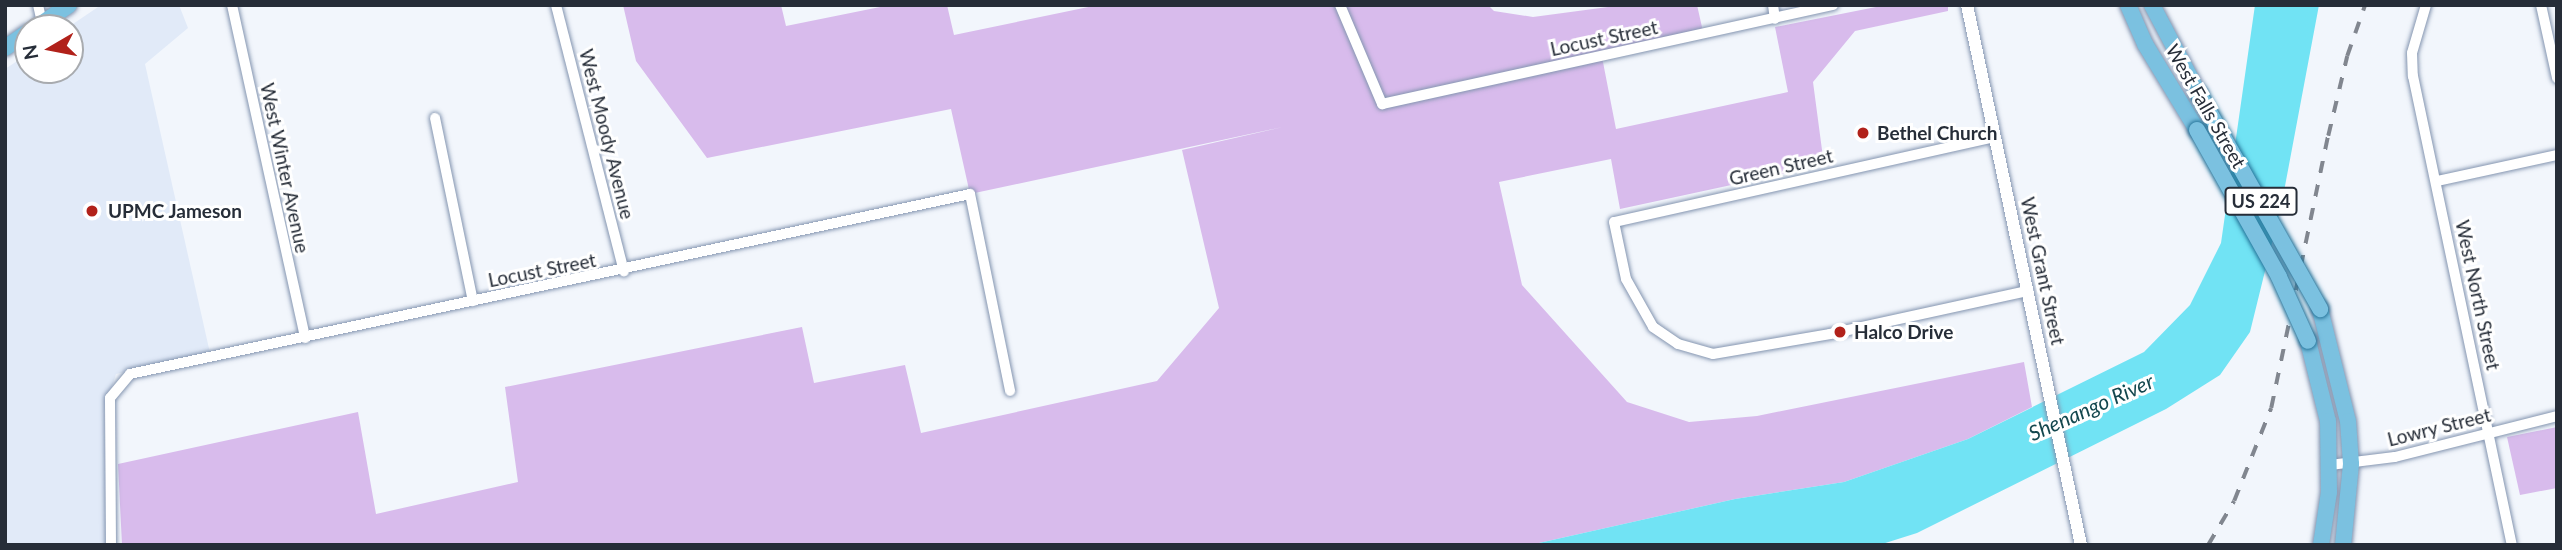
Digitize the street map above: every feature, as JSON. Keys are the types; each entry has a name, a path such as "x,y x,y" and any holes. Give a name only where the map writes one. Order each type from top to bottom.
{"main road":[{"name":"West Falls Street","path":"2129,5 2145,44 2279,276 2308,341 2324,395 2330,465 2321,545"},
{"name":"West Falls Street","path":"2152,5 2320,309 2345,396 2351,464 2343,545"}],"street":[{"name":"West Winter Avenue","path":"232,5 305,338"},
{"name":"West Moody Avenue","path":"556,5 624,271"},
{"name":"Locust Street","path":"1340,5 1382,104 1833,5"},
{"path":"1773,5 1775,19"},
{"name":"West Grant Street","path":"1967,5 2081,545"},
{"name":"West North Street","path":"2426,5 2412,53 2512,545"},
{"path":"2541,5 2557,78"},
{"path":"435,118 474,301"},
{"name":"Green Street","path":"1995,137 1614,222 1626,279 1641,313 1678,344 1713,354 1781,344 2028,291"},
{"path":"2437,181 2557,155"},
{"name":"Locust Street","path":"111,545 108,423 110,398 121,381 130,374 624,271 970,194 1010,391"},
{"name":"Lowry Street","path":"2330,465 2351,464 2557,416"}],"shaded area":[{"name":"UPMC Jameson","path":"101,5 179,5 188,28 145,64 210,353 116,374 104,411 108,545 5,545 5,69 14,63 14,84 84,84 84,16"},
{"path":"623,5 781,5 786,26 890,5 947,5 954,35 1098,5 1488,5 1494,11 1533,17 1623,5 1697,5 1704,36 1602,57 1616,129 1788,92 1775,27 1886,5 1948,5 1948,11 1855,31 1813,82 1824,165 1620,209 1611,159 1499,182 1522,285 1627,402 1689,422 1757,416 2024,362 2032,407 1968,439 1844,482 1735,499 1530,545 122,545 118,464 358,412 376,514 518,482 505,387 802,327 814,383 905,365 921,433 1157,381 1219,308 1182,150 1283,127 970,194 951,109 707,158 636,61"},
{"path":"2557,427 2557,488 2520,495 2507,437"}],"water":[{"name":"Shenango River","path":"2255,5 2319,5 2282,202 2250,332 2220,375 2166,409 1917,533 1879,545 1530,545 1735,499 1844,482 1968,439 2144,352 2190,305 2221,243"}],"railway":[{"path":"2208,545 2234,501 2271,408 2328,136 2347,56 2365,5"}],"place":[{"name":"Bethel Church","path":"1863,133"},
{"name":"UPMC Jameson","path":"92,211"},
{"name":"Halco Drive","path":"1840,332"}]}
